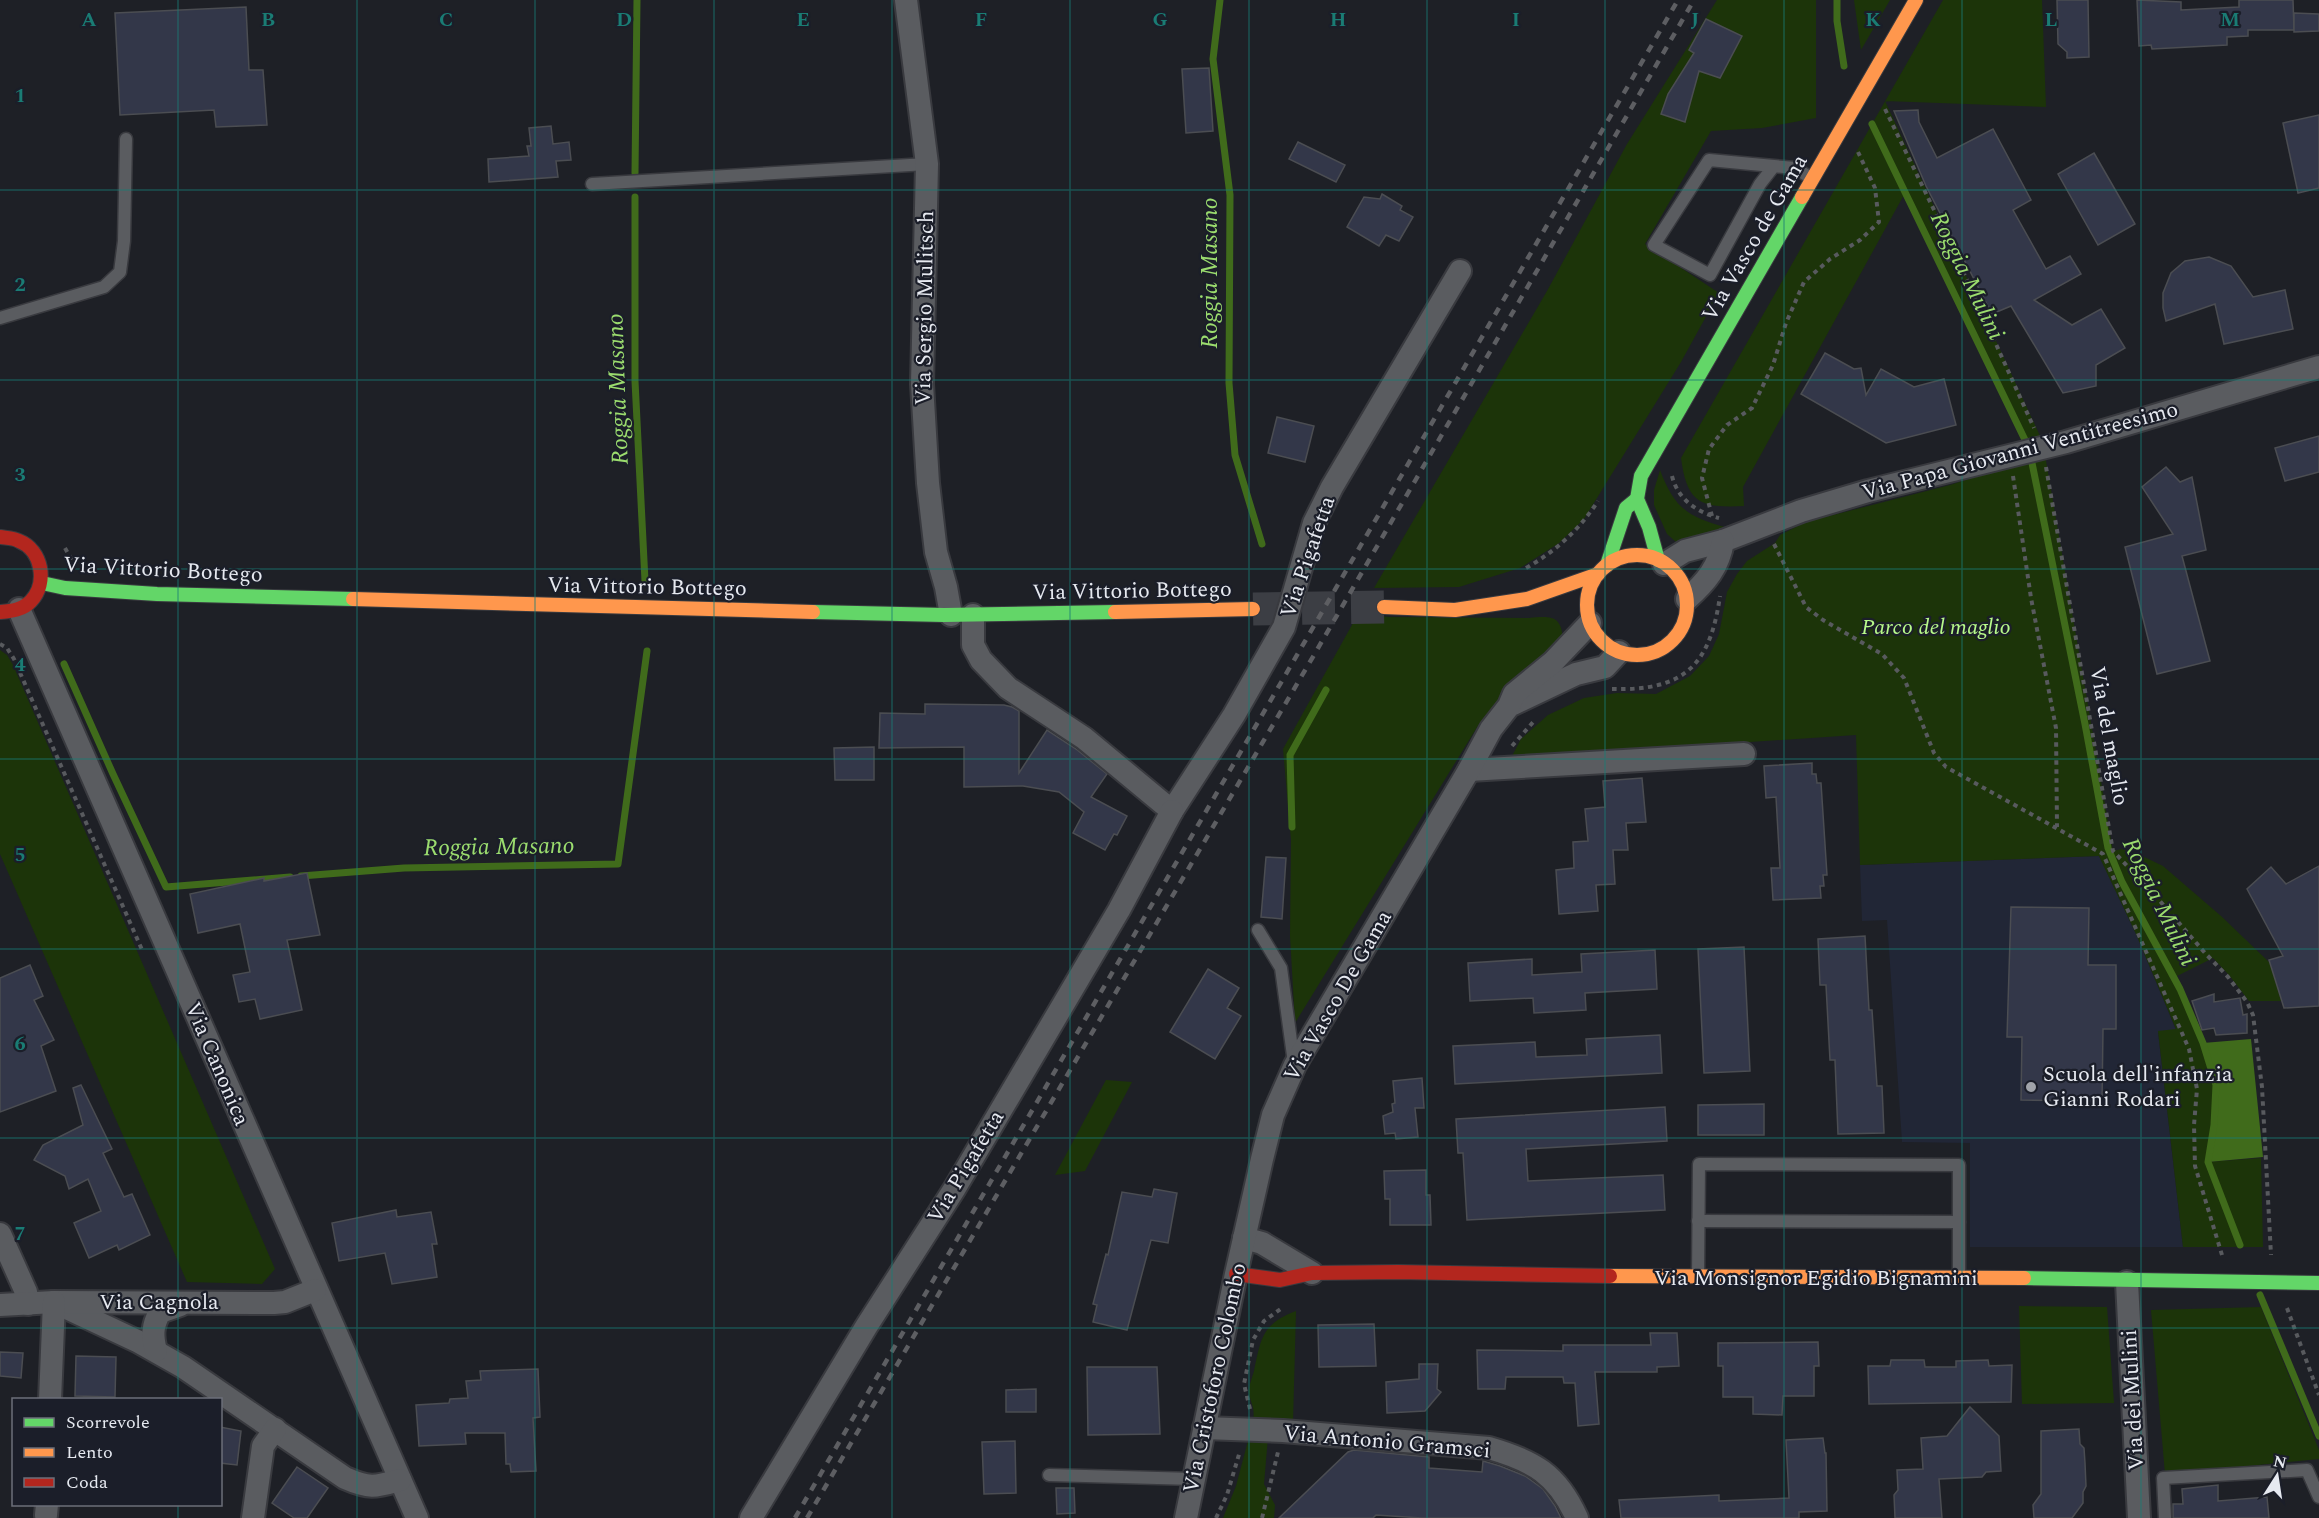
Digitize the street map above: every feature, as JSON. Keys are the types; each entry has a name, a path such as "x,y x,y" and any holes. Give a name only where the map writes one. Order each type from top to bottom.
{"street":[{"name":"Via Sergio Mulitsch","path":"906,0 927,164 922,384 928,483 936,552 946,586 962,615"},
{"name":"Via Vasco de Gama","path":"1602,569 1626,508 1636,499 1641,476 1916,0"},
{"name":"Via Pigafetta","path":"751,1518 866,1327 955,1188 1119,910 1172,811 1234,715 1284,627 1314,523 1332,487 1460,270"},
{"name":"Via Papa Giovanni Ventitreesimo","path":"1661,562 1685,551 1723,541 1764,524 1868,491 2042,448 2319,367"},
{"path":"1636,499 1661,562"},
{"path":"0,537 13,537 24,542 33,549 41,565 42,583 37,594 29,603 10,611"},
{"path":"1687,599 1707,581 1720,558 1723,541"},
{"path":"1383,608 1455,610 1527,599 1602,569 1618,558 1632,555 1645,556 1672,569 1682,583 1687,599 1686,617 1679,632 1668,645 1653,653 1636,656 1619,652 1604,644 1584,617 1591,585 1602,569"},
{"name":"Via Vittorio Bottego","path":"42,583 65,588 157,594 962,615 1253,609"},
{"path":"1527,599 1553,605"},
{"name":"Via Canonica","path":"10,611 417,1518"},
{"path":"962,615 981,660 1008,688 1084,738 1172,811"},
{"name":"Via Vasco De Gama","path":"1244,1238 1273,1115 1295,1065 1491,729 1509,706 1514,694 1553,662 1584,617"},
{"name":"Via Vasco De Gama","path":"1509,706 1576,674 1605,667 1619,652"},
{"path":"1469,770 1744,754"},
{"path":"0,1233 26,1292 28,1304"},
{"path":"1244,1238 1262,1243 1312,1273"},
{"name":"Via Cristoforo Colombo","path":"1186,1518 1244,1238"},
{"name":"Via Monsignor Egidio Bignamini","path":"1236,1274 1280,1280 1312,1273 2319,1283"},
{"name":"Via dei Mulini","path":"2127,1282 2139,1518"},
{"name":"Via Cagnola","path":"0,1305 54,1302 285,1302 315,1290"},
{"path":"50,1398 54,1302 156,1351 183,1367 345,1478 364,1486 378,1486 400,1480"},
{"path":"156,1351 152,1336 155,1321 160,1312 190,1302"},
{"name":"Via Antonio Gramsci","path":"1204,1428 1283,1431 1489,1448 1520,1457 1547,1474 1568,1498 1577,1518"},
{"path":"253,1518 263,1446 275,1429"}],"lane":[{"path":"0,318 104,287 120,272 124,242 126,139"},
{"path":"1774,166 1760,184 1710,275 1654,244 1709,160 1774,166 1795,168 1812,178"},
{"path":"592,184 927,164"},
{"path":"1258,930 1281,968 1295,1065"},
{"path":"1698,1278 1699,1164 1722,1164 1959,1165 1959,1278"},
{"path":"1698,1221 1959,1222"},
{"path":"2165,1518 2163,1478 2307,1470 2319,1497"},
{"path":"1049,1475 1194,1479"}],"path":[{"name":"Via del maglio","path":"1884,104 1886,113 1952,247 2042,448 2113,851"},
{"path":"1712,516 1702,478 1709,449 1727,425 1752,408 1773,365 1786,323 1804,282 1830,259 1860,240 1879,222 1875,188 1846,120"},
{"path":"1654,457 1670,465 1672,480 1685,501 1697,511 1728,518"},
{"path":"2012,475 2031,598 2056,728 2057,827"},
{"path":"1519,572 1567,541 1586,520 1602,495"},
{"path":"1764,524 1806,607 1823,620 1882,654 1904,678 1934,753 1946,767 2103,854 2189,1049 2197,1089 2194,1125 2195,1166 2223,1259"},
{"path":"1603,688 1655,687 1675,680 1695,665 1710,642 1717,621 1721,595"},
{"path":"1497,769 1518,738 1539,717"},
{"path":"2103,854 2113,851 2153,893 2228,977 2247,1002 2253,1015 2262,1087 2270,1201 2271,1260 2277,1283 2319,1395"},
{"path":"1216,1518 1239,1461 1251,1408 1244,1384 1253,1340 1264,1321 1289,1305"},
{"path":"1262,1518 1283,1431"}],"shaded area":[{"name":"Scuola dell'infanzia Gianni Rodari","path":"2099,856 2136,934 2176,1030 2158,1032 2183,1247 1970,1247 1970,1143 1902,1142 1887,920 1862,921 1860,865"},
{"path":"2251,1039 2263,1157 2208,1162 2214,1125 2216,1085 2203,1043"}],"green space":[{"path":"1717,0 1816,0 1816,118 1762,128 1711,131 1645,244 1719,293 1681,362 1584,519 1559,543 1520,568 1459,587 1374,588 1547,291 1627,144"},
{"path":"1854,0 1890,0 1861,50"},
{"path":"1943,0 2042,0 2046,107 1885,101"},
{"path":"1885,101 2041,438 2027,444 1905,193 1743,487 1744,506 1707,504 1692,494 1687,485 1681,458"},
{"name":"Parco del maglio","path":"2045,455 2113,851 2122,849 2136,853 2163,866 2221,916 2270,963 2281,1001 2249,1001 2213,958 2177,976 2216,1085 2214,1125 2208,1162 2261,1158 2263,1247 2183,1247 2158,1031 2176,1029 2136,934 2099,856 1860,865 1856,735 1512,756 1521,739 1548,715 1584,698 1617,693 1656,694 1690,676 1709,656 1719,634 1727,592 1737,574 1747,561 1775,543 1780,535 1806,522 1950,485"},
{"path":"1660,470 1671,494 1685,510 1703,520 1728,528 1691,544 1676,542 1667,534 1654,505 1654,490"},
{"path":"1358,614 1390,617 1543,617 1558,622 1563,641 1479,724 1295,1023 1290,936 1291,840 1283,749"},
{"path":"0,650 7,655 13,665 275,1269 262,1284 187,1282 0,854"},
{"path":"1106,1080 1132,1082 1085,1171 1055,1175"},
{"path":"2019,1306 2107,1307 2114,1403 2022,1404"},
{"path":"2261,1307 2319,1450 2319,1459 2165,1474 2151,1310"},
{"path":"1296,1311 1293,1423 1253,1421 1249,1389 1261,1341 1276,1321"},
{"path":"1249,1437 1268,1437 1264,1484 1275,1505 1274,1518 1223,1518 1236,1486"}],"building":[{"path":"2057,0 2088,0 2089,57 2067,58 2067,52 2058,44"},
{"path":"2137,0 2181,2 2181,10 2239,7 2239,0 2293,0 2294,30 2248,30 2248,36 2227,37 2227,45 2152,49 2151,45 2139,46"},
{"path":"246,7 249,70 263,70 267,125 216,127 214,110 120,115 115,13"},
{"path":"2294,13 2319,14 2319,31 2294,32"},
{"path":"1706,19 1742,36 1720,78 1699,71 1685,122 1661,114 1668,94 1694,53 1689,50"},
{"path":"1209,68 1213,131 1186,133 1182,69"},
{"path":"1918,110 1919,122 1937,158 1993,129 2031,200 2013,210 2046,269 2070,256 2081,274 2034,300 2072,325 2101,309 2125,348 2096,365 2096,386 2063,393 2011,306 1992,314 1926,186 1894,111"},
{"path":"2319,115 2319,188 2298,193 2283,123"},
{"path":"551,126 553,144 569,142 571,160 556,161 558,177 489,182 488,159 529,156 527,146 531,146 529,128"},
{"path":"1298,142 1345,165 1336,182 1289,159"},
{"path":"2094,153 2135,224 2098,245 2058,174"},
{"path":"1382,194 1402,206 1400,210 1413,217 1399,241 1386,235 1379,246 1347,227 1364,197 1380,199"},
{"path":"2209,257 2231,266 2253,297 2285,290 2293,329 2224,344 2215,304 2166,321 2163,293 2171,273 2185,261"},
{"path":"1825,353 1854,369 1861,368 1866,395 1881,369 1914,387 1944,379 1956,425 1886,443 1801,394"},
{"path":"1277,417 1314,426 1305,462 1268,453"},
{"path":"2319,436 2319,472 2285,481 2275,448"},
{"path":"2166,467 2180,482 2192,477 2206,550 2182,556 2210,661 2157,674 2125,547 2173,534 2142,487"},
{"path":"925,704 1004,705 1019,711 1019,773 1047,730 1076,749 1107,774 1091,797 1127,816 1117,835 1114,834 1105,850 1073,833 1084,812 1059,792 1023,786 964,787 964,747 879,748 880,713 925,714"},
{"path":"874,747 874,780 835,780 834,748"},
{"path":"1812,763 1812,774 1816,774 1817,783 1821,783 1827,875 1823,875 1824,886 1820,886 1821,898 1773,900 1771,868 1780,868 1776,797 1766,798 1764,766"},
{"path":"1642,778 1646,822 1626,823 1628,850 1613,850 1615,884 1596,885 1598,911 1559,914 1556,870 1574,868 1573,842 1588,841 1585,809 1605,807 1603,781"},
{"path":"1266,857 1286,858 1282,919 1261,917"},
{"path":"2319,866 2319,1006 2284,1008 2269,960 2283,956 2247,889 2271,867 2286,884"},
{"path":"307,873 320,935 287,940 302,1010 260,1019 255,999 239,1002 233,975 250,972 240,924 198,933 190,894 264,878 264,881"},
{"path":"2011,907 2089,908 2088,965 2116,965 2116,1029 2103,1029 2102,1101 2021,1100 2022,1037 2007,1037"},
{"path":"1865,936 1869,1010 1872,1010 1877,1086 1882,1086 1884,1133 1838,1134 1835,1060 1830,1060 1826,985 1820,985 1818,939"},
{"path":"1744,947 1750,1071 1704,1073 1698,949"},
{"path":"1655,950 1657,989 1585,993 1586,1010 1534,1013 1533,998 1470,1001 1468,963 1532,959 1532,975 1582,972 1581,954"},
{"path":"30,965 43,996 34,1000 54,1040 41,1046 56,1091 0,1112 0,978"},
{"path":"1208,969 1239,988 1227,1008 1241,1016 1215,1059 1170,1032"},
{"path":"2214,994 2214,1002 2240,998 2243,1015 2247,1014 2247,1033 2216,1035 2214,1028 2202,1030 2192,1001"},
{"path":"1660,1035 1662,1073 1455,1084 1453,1046 1535,1042 1536,1057 1587,1055 1586,1039"},
{"path":"1422,1078 1424,1108 1415,1108 1418,1137 1396,1139 1395,1133 1385,1134 1383,1116 1393,1112 1392,1104 1395,1103 1393,1081"},
{"path":"81,1085 112,1149 103,1153 124,1197 132,1194 150,1235 119,1250 117,1245 89,1258 74,1223 101,1211 88,1179 69,1189 65,1176 34,1160 43,1145 83,1125 73,1088"},
{"path":"1764,1104 1764,1135 1698,1135 1698,1105"},
{"path":"1665,1107 1667,1141 1526,1149 1528,1181 1663,1175 1665,1210 1467,1220 1463,1153 1458,1153 1456,1119"},
{"path":"1426,1170 1426,1195 1430,1195 1431,1225 1390,1225 1390,1199 1385,1199 1384,1171"},
{"path":"1154,1189 1177,1193 1168,1243 1151,1240 1127,1330 1093,1322 1097,1305 1093,1304 1106,1254 1108,1255 1122,1192 1152,1197"},
{"path":"396,1210 397,1217 431,1212 437,1244 432,1244 437,1277 392,1284 385,1253 339,1261 332,1223"},
{"path":"1374,1324 1376,1366 1319,1367 1318,1325"},
{"path":"1650,1333 1677,1333 1679,1366 1657,1367 1657,1372 1595,1372 1599,1424 1578,1426 1575,1383 1564,1383 1563,1377 1506,1377 1505,1389 1478,1389 1477,1350 1563,1351 1563,1345 1651,1345"},
{"path":"1818,1342 1819,1366 1814,1366 1814,1396 1783,1396 1782,1415 1753,1414 1753,1397 1723,1397 1723,1366 1718,1366 1718,1343"},
{"path":"0,1352 23,1353 21,1378 0,1376"},
{"path":"76,1356 116,1357 115,1397 75,1396"},
{"path":"1891,1360 1924,1360 1925,1367 1956,1367 1956,1361 1988,1360 1989,1366 2012,1365 2011,1402 1869,1404 1868,1366 1890,1366"},
{"path":"1419,1364 1438,1364 1437,1389 1441,1392 1425,1411 1387,1413 1386,1382 1419,1379"},
{"path":"1087,1367 1157,1367 1160,1434 1088,1435"},
{"path":"538,1369 540,1417 533,1418 536,1471 511,1472 510,1464 506,1464 505,1433 465,1433 466,1444 419,1446 416,1405 449,1403 450,1399 468,1398 466,1381 481,1380 480,1371"},
{"path":"1036,1389 1036,1412 1006,1412 1006,1390"},
{"path":"1970,1407 1999,1436 2001,1471 1986,1472 1982,1477 1939,1479 1942,1518 1895,1518 1894,1495 1898,1490 1897,1470 1923,1469 1921,1438 1947,1436"},
{"path":"222,1427 241,1431 237,1465 222,1463"},
{"path":"2079,1429 2085,1463 2086,1486 2083,1492 2083,1503 2072,1518 2034,1518 2033,1505 2041,1494 2041,1431"},
{"path":"1823,1438 1826,1453 1827,1511 1799,1512 1799,1518 1621,1518 1619,1500 1719,1495 1719,1501 1789,1498 1786,1440"},
{"path":"1015,1441 1016,1493 984,1494 982,1442"},
{"path":"1354,1450 1429,1457 1429,1468 1482,1472 1483,1461 1500,1466 1525,1476 1543,1489 1561,1518 1422,1518 1376,1515 1373,1518 1279,1518 1348,1452"},
{"path":"297,1467 328,1488 307,1518 294,1518 272,1503"},
{"path":"2218,1485 2218,1501 2267,1497 2269,1518 2173,1518 2173,1504 2183,1504 2182,1489"},
{"path":"1056,1488 1074,1488 1075,1513 1057,1514"}],"waterway":[{"name":"Roggia Masano","path":"635,173 637,0"},
{"name":"Roggia Masano","path":"1220,0 1213,59 1230,195 1229,383 1235,455 1262,544"},
{"name":"Roggia Mulini","path":"1837,0 1837,21 1844,66"},
{"name":"Roggia Mulini","path":"1872,124 2027,444"},
{"name":"Roggia Masano","path":"635,197 635,381 645,581"},
{"name":"Roggia Mulini","path":"2032,463 2108,848 2122,882 2180,989 2203,1043 2216,1085 2214,1125 2208,1162 2240,1245"},
{"name":"Roggia Masano","path":"301,876 404,868 618,864 647,651"},
{"path":"64,664 166,887 290,877"},
{"name":"Roggia Masano","path":"1292,827 1290,755 1326,690"},
{"name":"Roggia Mulini","path":"2260,1295 2319,1436"}],"tunnel":[{"path":"1253,609 1384,607"}],"railway":[{"path":"795,1518 1678,0"},
{"path":"807,1518 1314,655 1694,0"}],"traffic: fast":[{"path":"1658,560 1649,527 1637,499 1641,476 1802,197"},
{"path":"1607,565 1626,508 1637,499"},
{"path":"42,583 65,588 157,594 353,599"},
{"path":"813,612 944,615 1115,612"},
{"path":"2024,1278 2319,1283"}],"traffic: slow":[{"path":"1802,197 1916,0"},
{"path":"1637,555 1656,559 1672,570 1683,586 1687,605 1683,624 1672,640 1656,651 1637,655 1618,651 1602,640 1591,624 1587,605 1591,586 1602,570 1618,559 1637,555"},
{"path":"1384,607 1455,610 1527,599 1598,574"},
{"path":"353,599 813,612"},
{"path":"1115,612 1253,609"},
{"path":"1610,1276 2024,1278"}],"traffic: jam":[{"path":"0,537 15,539 27,545 37,559 41,576 36,594 28,604 17,610 0,612"},
{"path":"1236,1274 1280,1280 1312,1273 1398,1272 1610,1276"}],"place":[{"name":"Scuola dell'infanzia Gianni Rodari","path":"2031,1087"}]}
